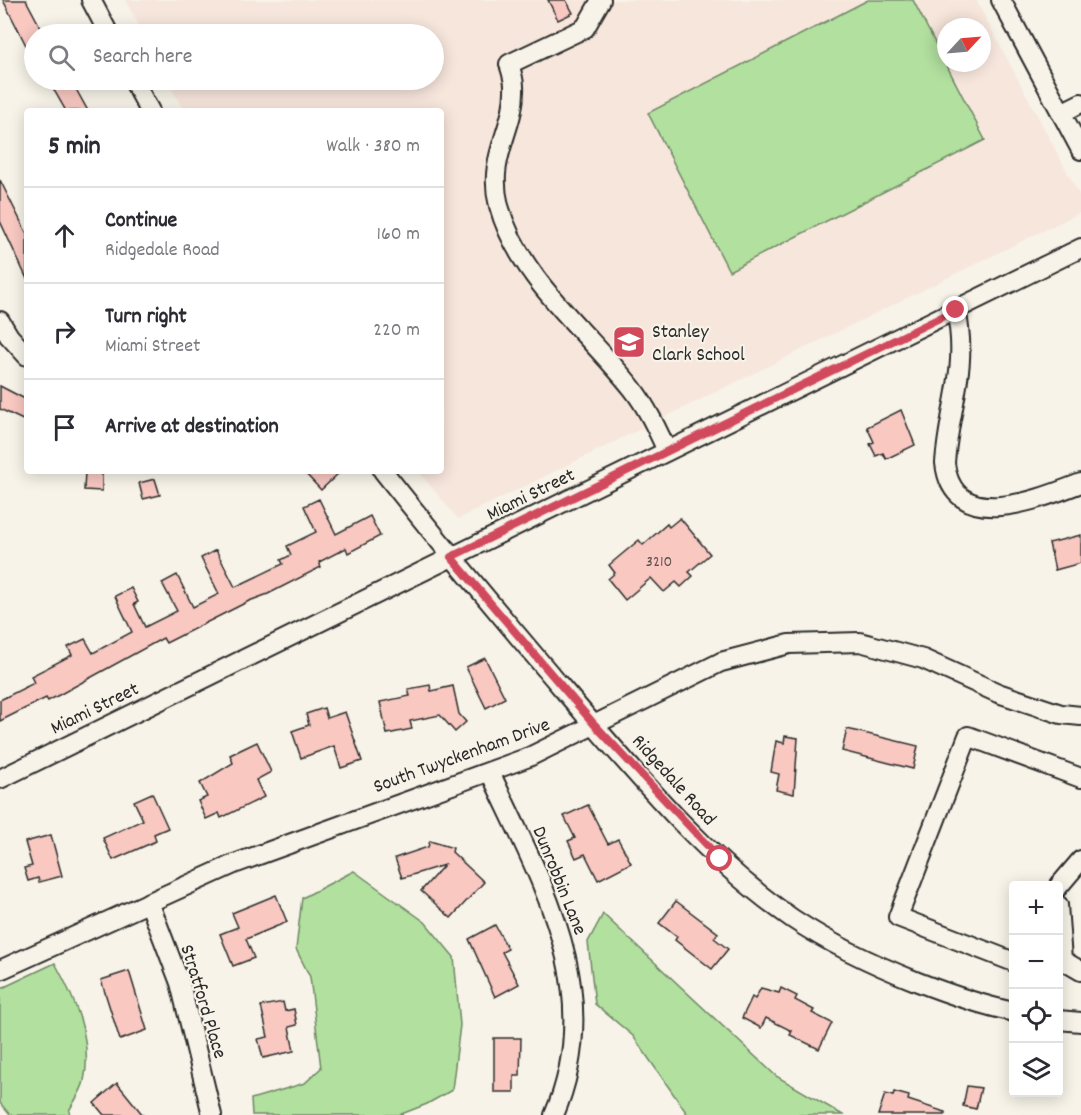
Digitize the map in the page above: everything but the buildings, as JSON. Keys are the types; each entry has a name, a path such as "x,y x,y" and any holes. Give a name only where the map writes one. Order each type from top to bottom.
{"street":[{"path":"91,0 104,24"},
{"path":"601,0 585,28 509,64 514,86 495,169 495,184 505,224 520,256 633,389 668,451"},
{"path":"1001,0 1081,150"},
{"path":"138,90 148,108"},
{"path":"1061,113 1081,103"},
{"name":"Miami Street","path":"0,779 1081,248"},
{"path":"956,310 962,336 962,362 945,463 946,473 956,491 972,504 1002,507 1081,483"},
{"path":"0,321 9,336 24,353"},
{"name":"Ridgedale Road","path":"385,474 451,557 594,724 704,845 750,886 793,919 842,948 885,969 956,996 1009,1011"},
{"name":"South Twyckenham Drive","path":"0,970 149,902 304,836 490,772 549,747 721,662 789,644 860,642 923,659 998,693 1061,714 1081,716"},
{"path":"1009,960 898,917 968,736 1081,778"},
{"name":"Dunrobbin Lane","path":"490,772 551,904 564,941 572,980 574,1017 570,1058 562,1097 554,1115"},
{"path":"1063,882 1081,860"},
{"name":"Stratford Place","path":"149,902 180,983 212,1115"},
{"path":"1063,963 1081,971"},
{"path":"1063,1020 1081,1022"}],"shaded area":[{"name":"Stanley Clark School","path":"125,0 976,0 986,18 937,18 937,72 991,72 991,28 1081,198 1081,212 458,519 420,474 444,474 444,108 182,108 172,90 444,90 444,24 138,24"}],"green space":[{"path":"868,0 913,0 937,47 937,72 950,72 985,140 729,271 648,113"},
{"path":"354,871 425,922 454,957 460,1025 452,1090 427,1104 399,1115 252,1115 251,1099 305,1083 321,1068 310,977 296,949 302,898"},
{"path":"603,914 776,1076 843,1115 688,1115 633,1036 595,1004 588,942"},
{"path":"55,963 75,1005 84,1035 86,1065 83,1085 69,1111 70,1115 10,1115 0,1103 0,989"}],"place":[{"name":"Stanley Clark School","path":"629,342"}],"route":[{"path":"720,859 704,845 594,724 451,557 956,310"}]}
